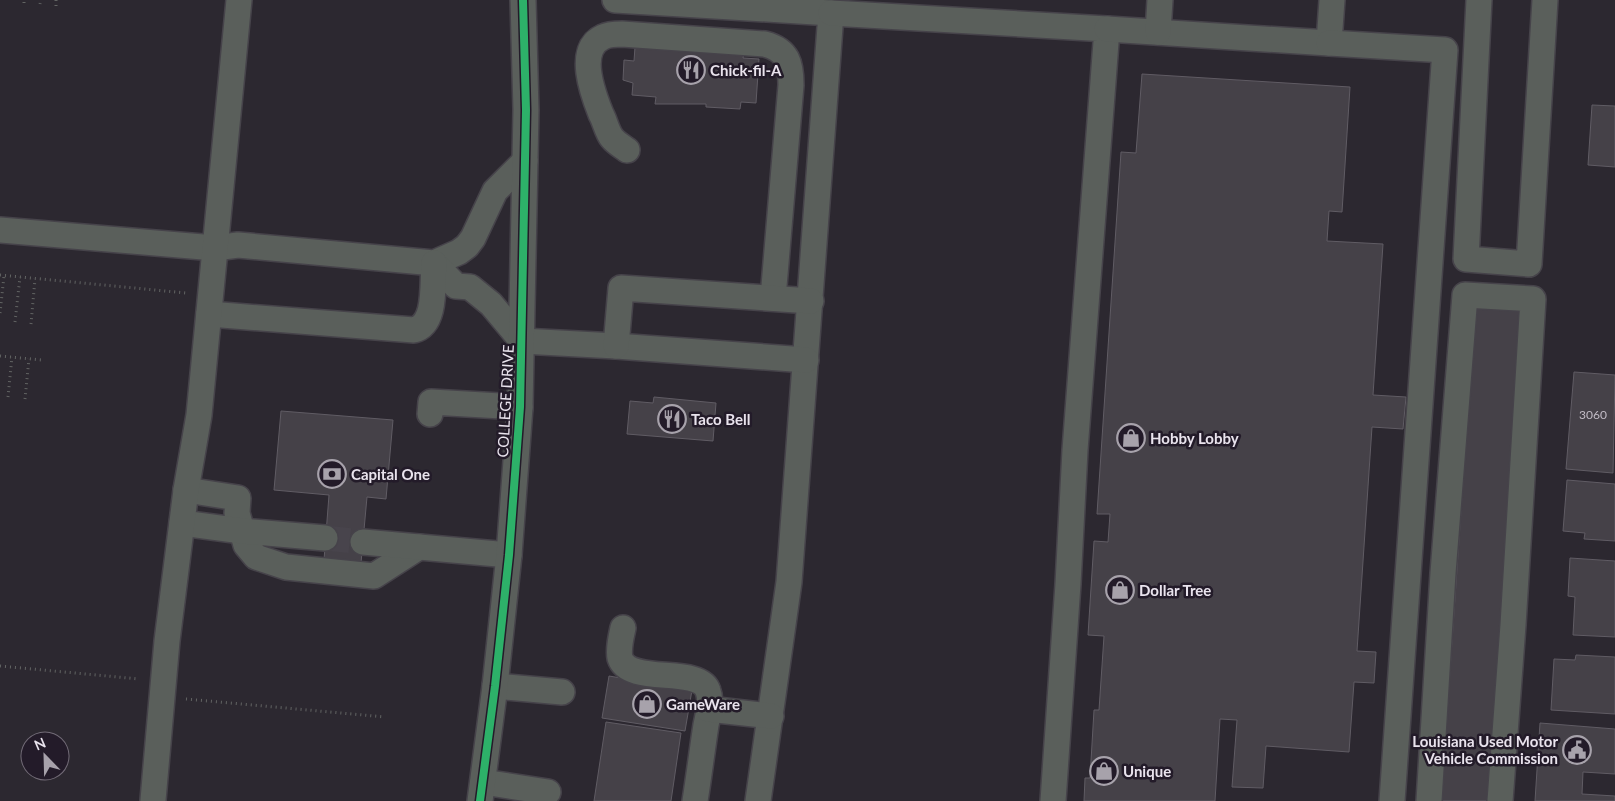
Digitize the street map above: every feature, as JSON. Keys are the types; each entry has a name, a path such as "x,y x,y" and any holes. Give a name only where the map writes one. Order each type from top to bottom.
{"street":[{"path":"154,801 167,641 186,490 198,415 240,0"},
{"name":"COLLEGE DRIVE","path":"482,792 508,555 520,407 526,110 523,0"},
{"path":"615,0 758,4 831,13 1445,50 1392,801"},
{"path":"1158,32 1160,0"},
{"path":"1329,43 1332,0"},
{"path":"1480,0 1466,259 1529,264 1545,0"},
{"path":"758,801 789,582 831,13"},
{"path":"1053,801 1075,450 1107,29"},
{"path":"628,150 612,138 594,97 589,78 589,56 592,47 604,36 622,34 765,44 774,46 781,52 789,63 791,85 773,298"},
{"path":"0,230 215,248 238,245 434,264 467,246 473,238 495,191 525,161"},
{"path":"209,314 414,330 425,324 431,313 434,264"},
{"path":"434,264 456,286 470,287 491,304 522,341 806,360"},
{"path":"616,346 621,288 811,301"},
{"path":"1429,801 1465,295 1533,299 1500,801"},
{"path":"430,414 431,402 520,407"},
{"path":"186,490 238,498 237,513 246,545 256,557 286,567 374,576 419,547"},
{"path":"182,523 242,531 326,538"},
{"path":"363,542 508,555"},
{"path":"622,628 619,652 625,666 644,672 700,682 704,684 709,692 695,801"},
{"path":"495,686 562,692"},
{"path":"708,709 771,716"},
{"path":"482,792 548,792"}],"path":[{"path":"56,0 56,6"},
{"path":"0,313 2,276 195,294"},
{"path":"15,322 20,277"},
{"path":"31,324 35,279"},
{"path":"0,356 42,360"},
{"path":"8,397 12,357"},
{"path":"25,399 29,358"},
{"path":"0,666 147,680"},
{"path":"181,698 385,717"}],"building":[{"name":"Chick-fil-A","path":"635,47 744,52 743,58 759,59 756,103 741,102 740,109 706,107 706,104 655,104 656,97 632,95 633,83 623,80 624,60 634,61"},
{"path":"1142,74 1350,87 1342,212 1329,211 1327,241 1383,244 1373,395 1406,397 1403,429 1372,427 1357,651 1376,652 1374,683 1354,682 1349,752 1266,746 1263,788 1232,787 1237,720 1220,719 1215,801 1084,801 1085,778 1090,778 1094,710 1099,710 1104,636 1088,635 1094,541 1108,542 1110,514 1097,514 1121,152 1136,153"},
{"path":"1592,105 1615,106 1615,167 1588,165"},
{"path":"1475,307 1526,310 1492,801 1441,801"},
{"path":"1574,372 1615,375 1613,473 1566,469"},
{"name":"Taco Bell","path":"654,397 716,403 713,441 627,434 630,401 653,403"},
{"name":"Capital One","path":"281,411 393,420 386,499 367,497 361,563 324,560 329,495 274,490"},
{"path":"1567,480 1615,484 1615,541 1584,539 1585,533 1563,531"},
{"path":"1570,558 1615,561 1615,637 1573,635 1575,597 1568,596"},
{"path":"1576,655 1615,657 1615,714 1551,710 1554,659 1575,660"},
{"name":"GameWare","path":"609,676 692,690 685,731 602,718"},
{"path":"606,722 681,733 671,801 594,801"},
{"name":"Louisiana Used Motor Vehicle Commission","path":"1540,723 1615,729 1615,774 1583,772 1582,794 1615,796 1615,801 1535,801"}],"tunnel":[{"path":"325,538 363,542"}],"cycle path":[{"path":"480,801 509,555 520,407 526,110 523,0"}],"place":[{"name":"Chick-fil-A","path":"691,70"},
{"name":"Taco Bell","path":"672,419"},
{"name":"Hobby Lobby","path":"1131,438"},
{"name":"Capital One","path":"332,474"},
{"name":"Dollar Tree","path":"1120,590"},
{"name":"GameWare","path":"647,704"},
{"name":"Louisiana Used Motor Vehicle Commission","path":"1577,750"},
{"name":"Unique","path":"1104,771"}]}
